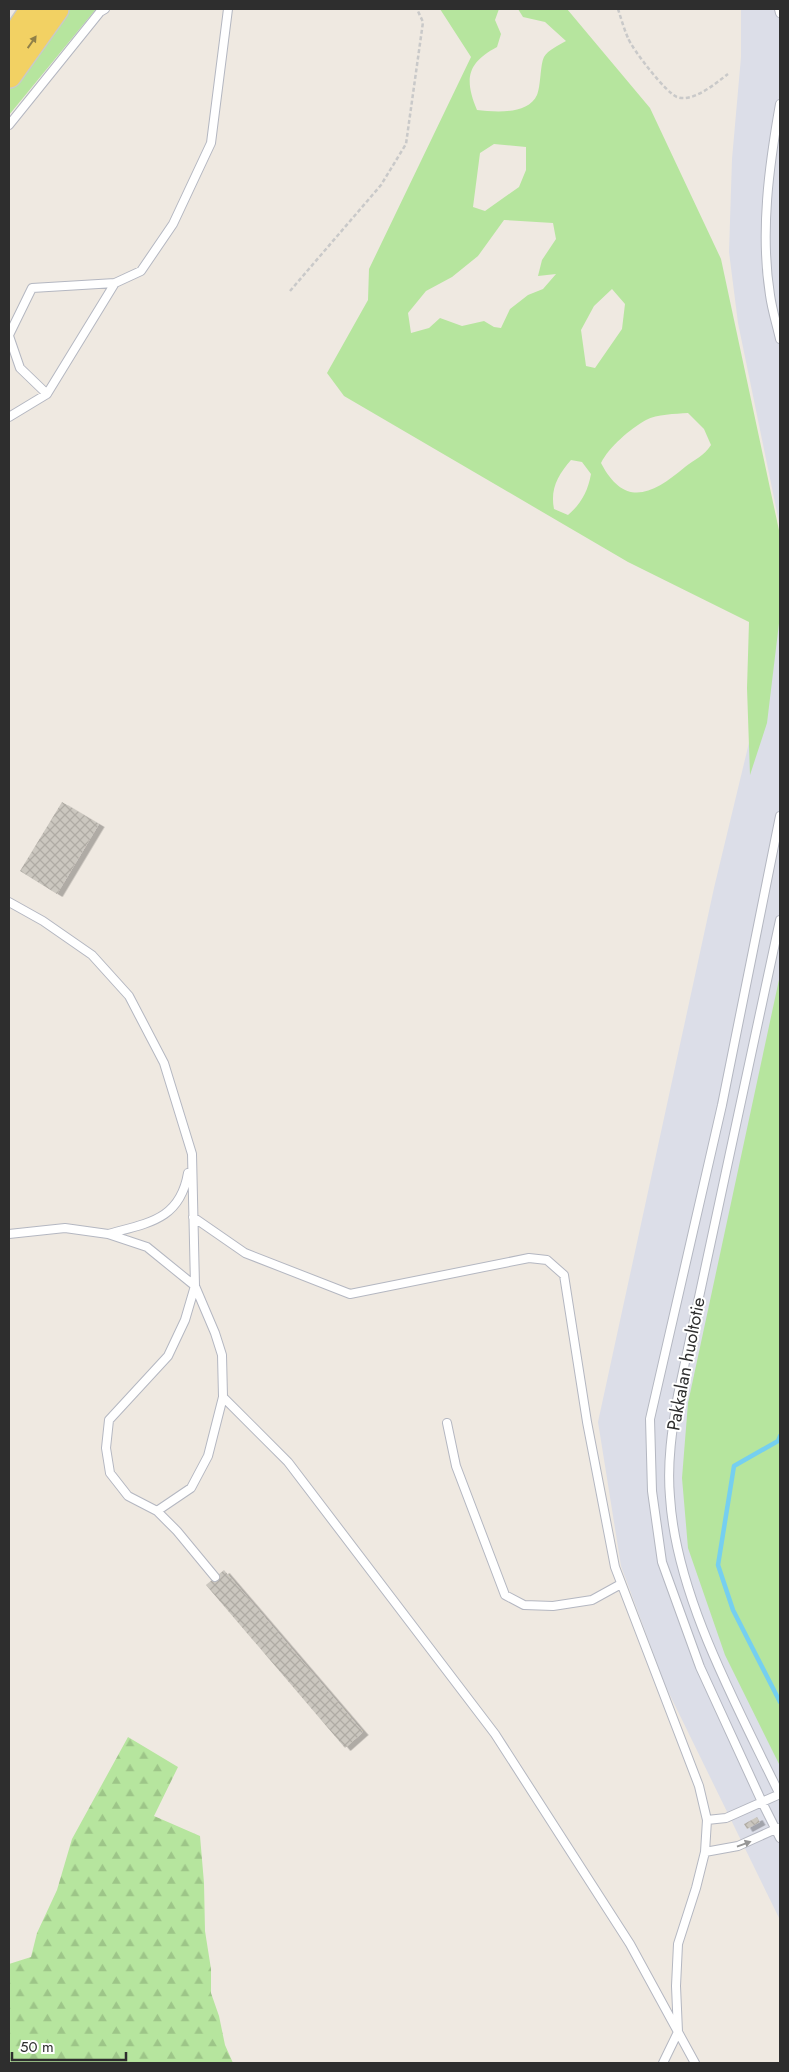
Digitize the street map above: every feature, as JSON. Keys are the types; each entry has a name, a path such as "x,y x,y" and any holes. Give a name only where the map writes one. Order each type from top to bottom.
{"main road":[{"path":"9,45 33,9"},
{"path":"9,76 56,9"}],"lane":[{"path":"9,125 100,12 105,9"},
{"path":"47,394 20,368 9,336 32,288 114,284 141,271 168,232 211,143 228,9"},
{"path":"779,9 780,13"},
{"path":"780,104 767,190 767,253 770,294 780,339"},
{"path":"9,416 47,394 114,284"},
{"path":"780,816 722,1105 650,1419 652,1491 662,1562 700,1667 762,1802 778,1828 780,1838"},
{"path":"9,902 92,955 129,996 164,1063 192,1154 194,1286 185,1320 168,1356 109,1420 106,1448 110,1473 128,1496 157,1511 177,1531 215,1577"},
{"name":"Pakkalan huoltotie","path":"780,920 678,1395 670,1454 669,1480 672,1517 679,1552 699,1619 728,1688 780,1794"},
{"path":"108,1234 151,1223 170,1211 186,1189 192,1154"},
{"path":"193,1217 245,1253 350,1294 529,1258 546,1260 564,1275 587,1422 615,1567 699,1786 707,1820 705,1852 696,1888 678,1944 676,1986 678,2032 663,2063"},
{"path":"9,1234 65,1228 108,1234 147,1247 194,1286 215,1332 222,1355 223,1397 208,1456 190,1488 157,1511"},
{"path":"223,1397 288,1462 495,1734 630,1944 695,2063"},
{"path":"447,1423 456,1466 505,1595 524,1605 553,1606 592,1600 621,1584"},
{"path":"707,1820 726,1818 780,1794"},
{"path":"705,1852 738,1846 778,1828"}],"path":[{"path":"290,291 381,185 406,144 423,22 417,9"},
{"path":"618,9 628,39 668,93 677,98 687,98 711,87 728,74"}],"shaded area":[{"path":"741,9 780,9 780,527 738,323 729,252 732,159 741,57"},
{"path":"780,614 780,1920 665,1685 621,1566 598,1422 714,888"}],"green space":[{"path":"66,9 96,9 9,115 9,88 42,48"},
{"path":"440,9 499,9 495,20 501,34 497,47 479,59 474,66 471,73 470,89 477,110 510,111 526,106 537,95 544,57 551,50 566,41 545,22 523,17 518,9 567,9 650,108 721,259 780,535 780,615 767,723 750,775 747,688 749,622 628,562 344,396 327,373 368,300 369,269 471,57","holes":["494,144 526,147 526,170 519,187 485,211 473,207 480,153","504,220 553,223 556,239 542,260 538,276 556,274 543,289 528,295 510,309 501,328 494,327 484,321 462,326 440,318 429,328 411,333 408,313 426,291 452,277 478,256","612,289 625,304 622,329 595,368 586,366 581,330 594,306","688,413 704,429 711,445 702,455 662,484 651,490 630,492 620,487 610,477 601,463 609,451 633,428 650,418 661,415","571,460 582,462 591,474 583,497 568,515 554,509 553,502 554,489 562,471"]},
{"path":"780,975 780,1766 725,1655 688,1548 682,1478 688,1403"},
{"path":"128,1737 178,1767 154,1816 200,1836 204,1883 205,1931 211,1969 211,1993 219,2016 225,2045 233,2063 9,2063 9,1964 31,1957 37,1933 57,1890 72,1839"}],"building":[{"path":"62,802 99,824 57,894 20,871"},
{"path":"224,1570 363,1732 345,1748 206,1585"},
{"path":"757,1817 760,1822 747,1829 744,1824"}],"waterway":[{"path":"780,1436 778,1441 734,1466 718,1565 733,1610 780,1702"}]}
